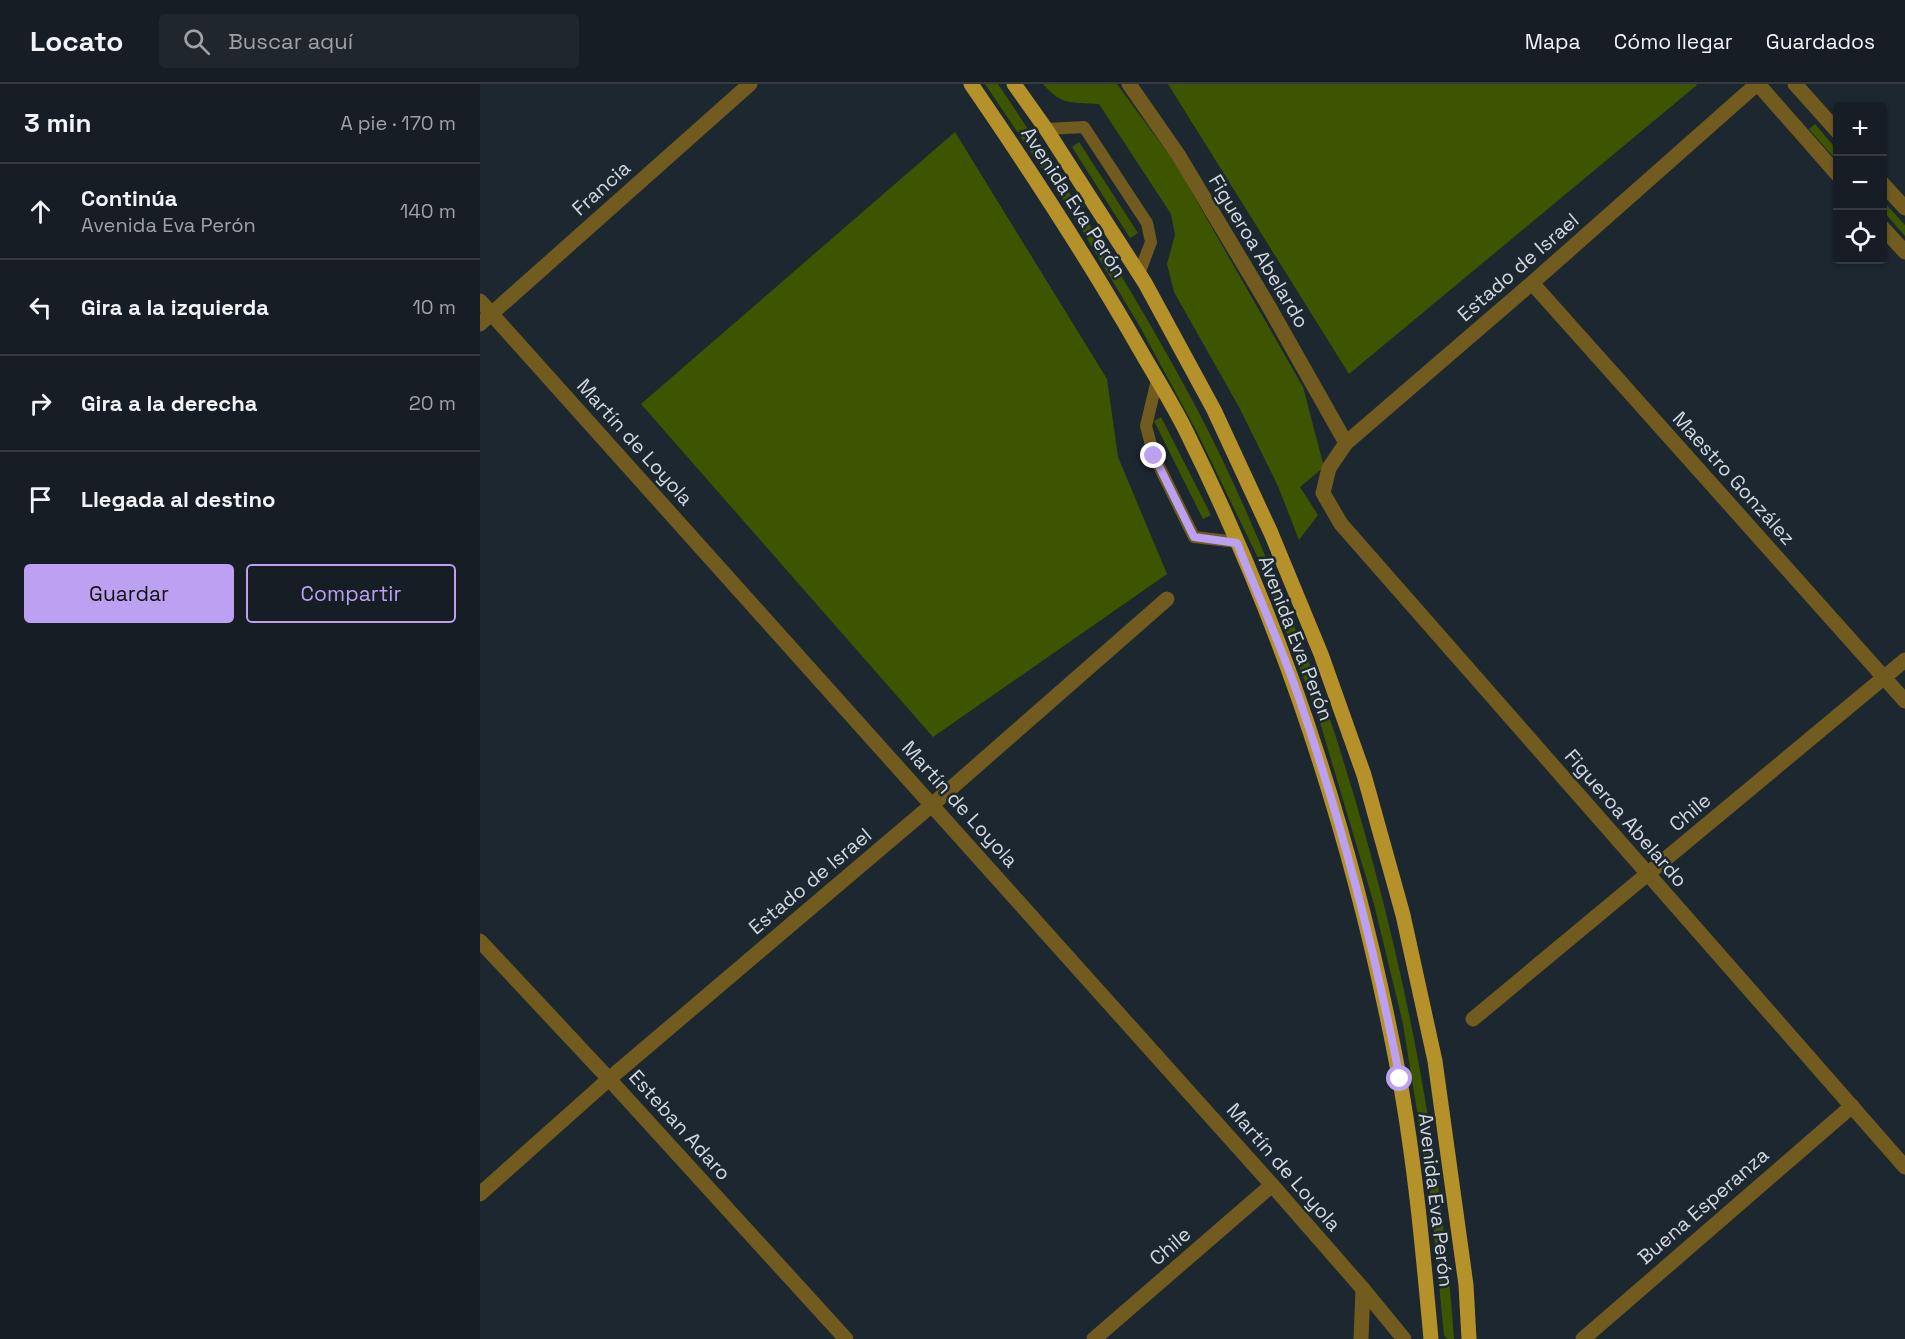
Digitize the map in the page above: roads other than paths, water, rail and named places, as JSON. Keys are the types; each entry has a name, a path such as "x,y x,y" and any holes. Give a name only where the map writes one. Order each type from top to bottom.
{"main road":[{"name":"Avenida Eva Perón","path":"971,84 1038,180 1101,282 1185,428 1237,543 1301,701 1340,824 1381,983 1400,1079 1420,1220 1431,1339"},
{"name":"Avenida Eva Perón","path":"1014,84 1046,129 1139,274 1214,410 1271,533 1321,654 1364,775 1403,915 1435,1061 1466,1285 1469,1339"}],"street":[{"name":"Francia","path":"486,319 750,84"},
{"name":"Figueroa Abelardo","path":"1129,84 1179,156 1268,305 1346,443"},
{"name":"Estado de Israel","path":"1323,493 1329,468 1346,443 1532,283 1757,84"},
{"path":"1757,84 1833,169"},
{"path":"1795,84 1833,126"},
{"path":"1887,188 1905,208"},
{"path":"1887,232 1905,252"},
{"name":"Maestro González","path":"1532,283 1905,701"},
{"name":"Martín de Loyola","path":"480,301 486,319 933,804 1363,1288 1404,1339"},
{"name":"Figueroa Abelardo","path":"1323,493 1341,524 1905,1167"},
{"name":"Estado de Israel","path":"480,1194 609,1079 933,804 1167,599"},
{"name":"Chile","path":"1473,1019 1905,660"},
{"name":"Esteban Adaro","path":"480,941 846,1339"},
{"name":"Buena Esperanza","path":"1582,1339 1852,1106"},
{"name":"Chile","path":"1094,1339 1272,1185"},
{"path":"1361,1339 1363,1288"}],"lane":[{"path":"1046,129 1084,127 1147,222 1151,242 1139,274"},
{"path":"1157,380 1146,426 1154,456 1194,537 1237,543"}]}
